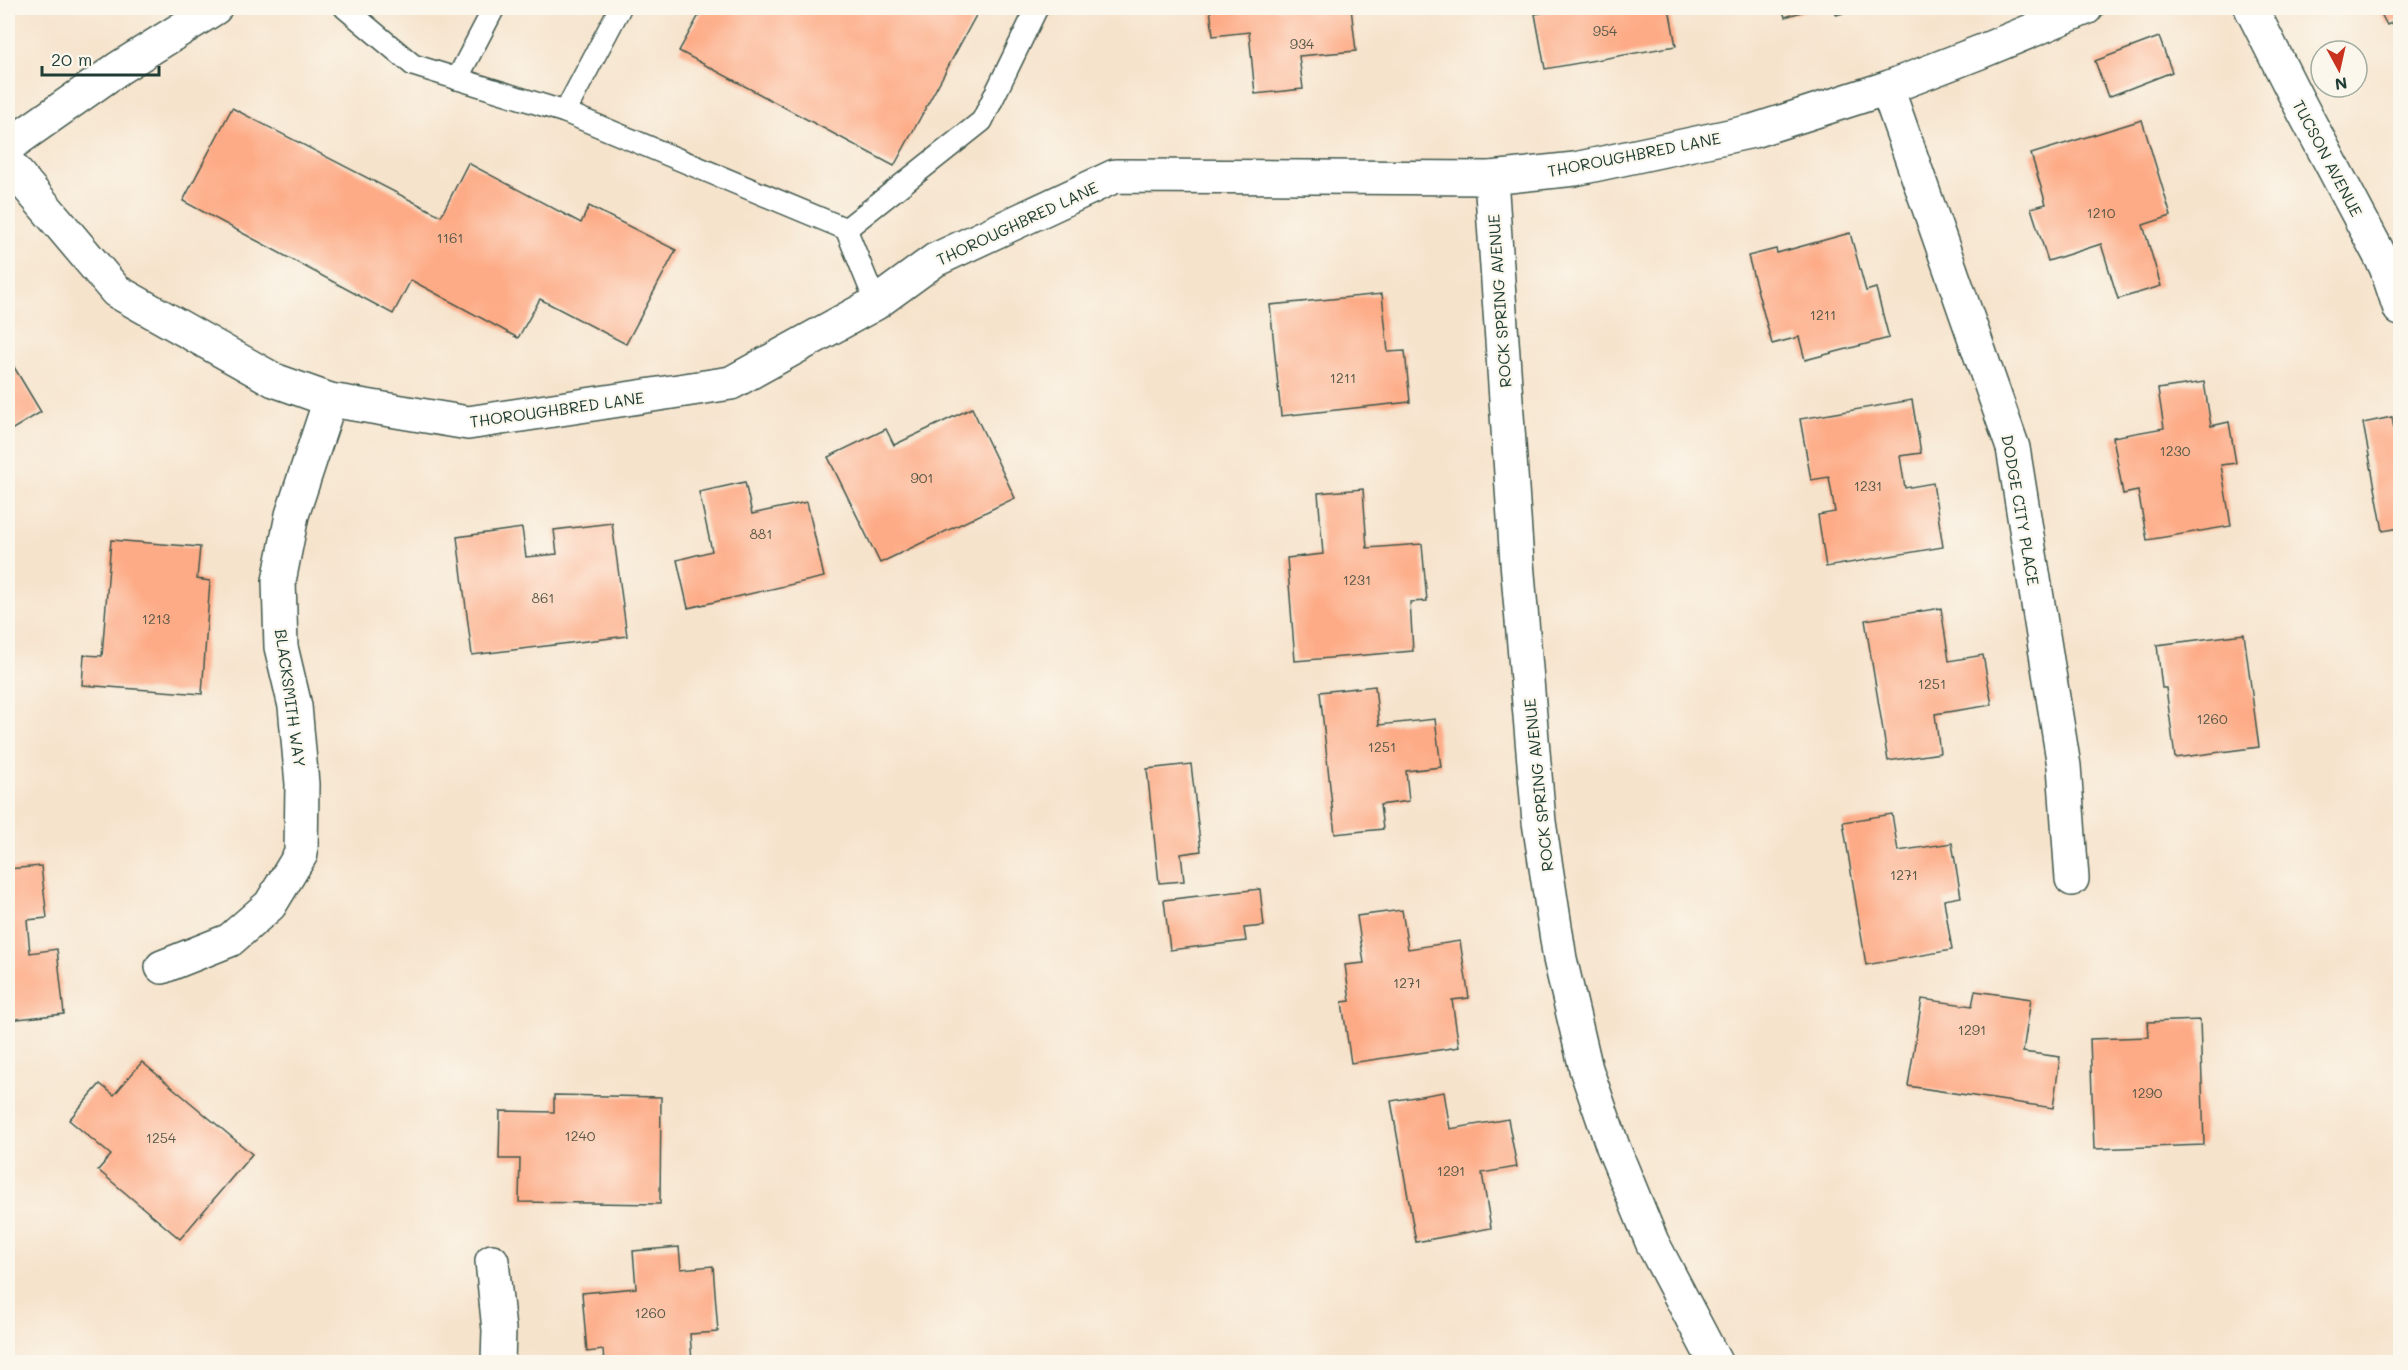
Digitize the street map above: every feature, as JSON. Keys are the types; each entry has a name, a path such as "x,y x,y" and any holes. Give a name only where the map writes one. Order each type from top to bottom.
{"street":[{"path":"8,146 119,68 215,8"},
{"name":"THOROUGHBRED LANE","path":"8,163 116,291 274,380 330,400 468,423 731,383 876,303 935,260 1115,176 1491,178 1575,169 1753,130 1887,87 2086,8"},
{"name":"TUCSON AVENUE","path":"2252,8 2297,99 2386,267 2400,309"},
{"name":"DODGE CITY PLACE","path":"1887,87 2013,448 2064,766 2072,879"},
{"name":"ROCK SPRING AVENUE","path":"1491,178 1517,562 1538,810 1560,959 1586,1069 1613,1147 1652,1242 1715,1362"},
{"name":"BLACKSMITH WAY","path":"162,967 230,940 270,905 301,854 301,773 295,706 281,647 279,582 292,515 330,400"},
{"path":"492,1261 499,1330 498,1362"}],"lane":[{"path":"345,8 413,65 565,112 846,229 876,303"},
{"path":"457,79 494,8"},
{"path":"565,112 620,8"},
{"path":"846,229 982,121 1037,8"}],"building":[{"path":"703,8 980,8 894,166 679,51"},
{"path":"1210,8 1351,8 1356,51 1299,56 1303,89 1255,94 1249,32 1213,36"},
{"path":"1551,8 1669,8 1676,46 1545,69 1535,14 1552,11"},
{"path":"1782,8 1814,8 1785,17"},
{"path":"1834,8 1861,8 1836,15"},
{"path":"2378,8 2400,8 2400,19 2387,25"},
{"path":"2159,37 2172,72 2108,97 2095,61"},
{"path":"232,108 441,216 468,163 581,223 589,206 676,250 626,344 540,299 518,338 411,280 393,314 183,201"},
{"path":"2142,120 2171,216 2143,225 2161,286 2118,299 2101,244 2048,261 2031,208 2046,204 2031,154"},
{"path":"1850,233 1866,291 1876,288 1889,338 1805,360 1799,337 1772,344 1748,256 1776,249 1777,253"},
{"path":"1382,294 1388,352 1405,351 1410,402 1281,416 1270,305"},
{"path":"8,357 41,412 8,432"},
{"path":"2204,382 2211,426 2229,422 2236,463 2221,465 2231,526 2147,540 2138,491 2123,494 2113,437 2164,428 2158,389"},
{"path":"1912,400 1921,453 1900,456 1905,488 1933,483 1943,547 1826,567 1818,515 1835,512 1829,477 1811,480 1800,419"},
{"path":"972,408 1015,498 880,563 828,457 886,429 894,445"},
{"path":"2392,417 2400,465 2400,528 2383,531 2363,423"},
{"path":"745,482 752,514 807,502 824,577 688,608 677,560 712,551 699,492"},
{"path":"1363,489 1367,548 1422,544 1427,601 1410,602 1413,651 1295,661 1287,558 1323,554 1318,493"},
{"path":"612,523 627,636 472,655 457,537 522,528 526,557 557,554 554,530"},
{"path":"111,540 200,547 197,579 210,581 202,694 82,685 84,655 102,656"},
{"path":"1941,608 1949,661 1983,655 1992,705 1935,714 1940,753 1888,761 1865,620"},
{"path":"2244,634 2259,747 2175,758 2166,688 2162,688 2157,645"},
{"path":"1375,686 1379,725 1435,719 1441,767 1406,771 1409,801 1380,805 1383,829 1335,834 1320,692"},
{"path":"1191,764 1201,851 1181,854 1184,881 1159,883 1147,769"},
{"path":"1892,814 1898,851 1952,843 1961,897 1944,900 1952,950 1866,965 1843,822"},
{"path":"41,866 47,918 27,920 30,953 57,949 64,1014 8,1020 8,869"},
{"path":"1260,889 1264,926 1244,928 1246,941 1170,950 1164,900"},
{"path":"1402,910 1408,949 1460,941 1469,998 1452,1000 1459,1047 1351,1063 1342,1002 1350,1001 1345,965 1364,963 1357,916"},
{"path":"1975,991 2031,999 2023,1052 2060,1057 2053,1108 1908,1086 1922,999 1972,1006"},
{"path":"2200,1020 2204,1145 2094,1149 2090,1039 2149,1037 2148,1022"},
{"path":"142,1062 252,1154 180,1239 98,1170 111,1155 69,1120 100,1084 114,1095"},
{"path":"1444,1092 1450,1129 1508,1119 1517,1167 1482,1173 1491,1228 1416,1242 1391,1101"},
{"path":"554,1095 661,1097 660,1204 519,1202 520,1159 499,1159 500,1111 554,1112"},
{"path":"679,1247 681,1269 713,1266 718,1332 690,1334 692,1362 604,1362 603,1350 587,1352 582,1293 636,1288 633,1251"}]}
